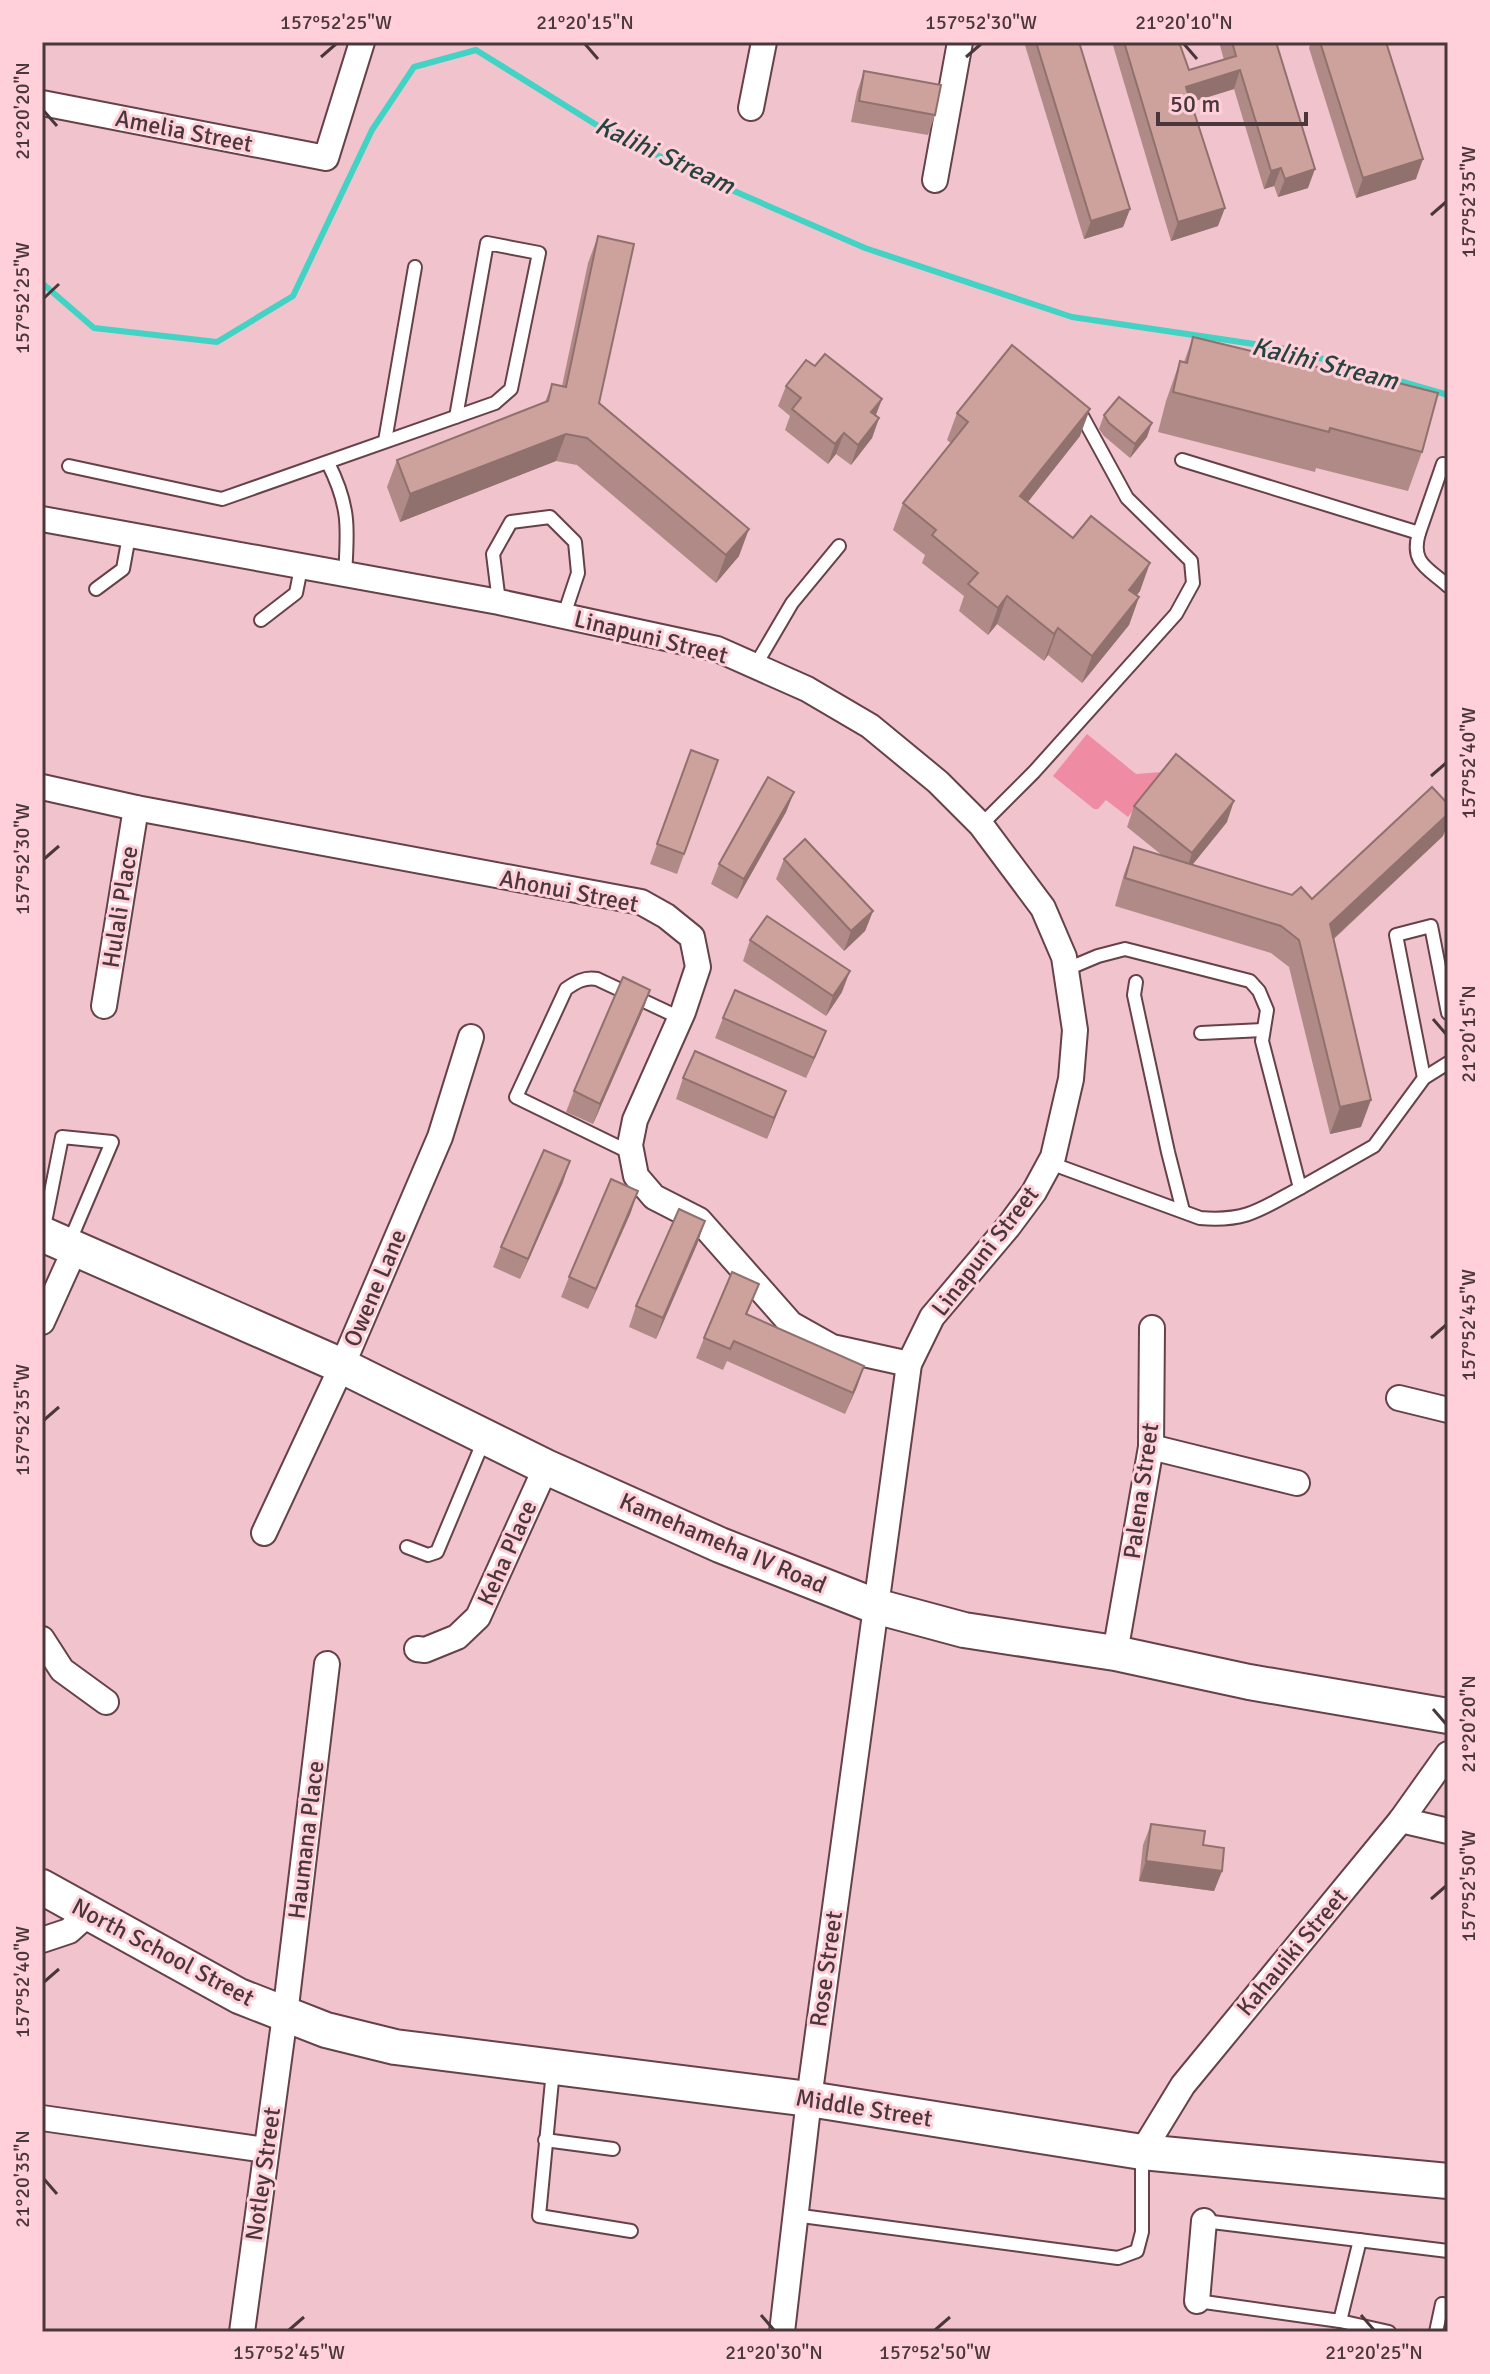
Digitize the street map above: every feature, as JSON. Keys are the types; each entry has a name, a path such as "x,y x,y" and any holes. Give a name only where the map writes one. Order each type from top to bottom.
{"street":[{"name":"Amelia Street","path":"42,103 326,158 362,42"},
{"path":"751,108 764,42"},
{"path":"935,180 960,42"},
{"name":"Linapuni Street","path":"42,519 499,602 717,649 807,689 870,726 938,782 981,825 1043,908 1064,957 1075,1030 1071,1079 1050,1163 1034,1192 932,1317 909,1364 875,1606"},
{"name":"Ahonui Street","path":"42,787 136,808 641,902 666,916 692,937 698,967 680,1018 635,1120 631,1153"},
{"name":"Hulali Place","path":"104,1006 136,808"},
{"name":"Owene Lane","path":"264,1533 342,1366 440,1137 471,1037"},
{"path":"631,1153 636,1176 654,1197 699,1220 791,1324 832,1347 909,1364"},
{"path":"42,1322 57,1241"},
{"name":"Kamehameha IV Road","path":"57,1241 342,1366 546,1467 720,1545 875,1606 964,1630 1115,1653 1249,1682 1448,1716"},
{"name":"Palena Street","path":"1115,1653 1151,1447 1152,1328"},
{"path":"1399,1398 1448,1410"},
{"path":"1151,1447 1297,1483"},
{"name":"Keha Place","path":"417,1649 425,1650 457,1637 478,1617 546,1467"},
{"name":"Rose Street","path":"782,2332 794,2215 875,1606"},
{"path":"42,1639 62,1670 106,1702"},
{"name":"Haumana Place","path":"285,2015 327,1664"},
{"name":"Kahauiki Street","path":"1142,2152 1183,2085 1401,1820 1448,1754"},
{"path":"1401,1820 1448,1831"},
{"name":"North School Street","path":"42,1887 239,1996 285,2015"},
{"path":"42,1940 69,1931 89,1913"},
{"name":"Middle Street","path":"285,2015 326,2030 395,2047 809,2099 1142,2152 1448,2181"},
{"name":"Notley Street","path":"242,2332 285,2015"},
{"path":"42,2118 266,2150"},
{"path":"1197,2301 1204,2221"}],"lane":[{"path":"69,466 222,499 328,463 495,403 511,389 539,253 487,243 456,417"},
{"path":"385,441 415,267"},
{"path":"981,825 1034,772 1176,614 1193,583 1191,561 1127,498 1081,414"},
{"path":"1182,460 1419,533"},
{"path":"328,463 338,483 348,523 345,575"},
{"path":"1448,465 1443,464 1414,549 1417,559 1448,586"},
{"path":"499,602 493,554 511,522 550,517 575,542 578,573 564,615"},
{"path":"96,589 123,569 129,536"},
{"path":"755,666 792,603 839,546"},
{"path":"261,620 296,593 301,568"},
{"path":"1424,1078 1396,935 1431,926 1448,1013"},
{"path":"1067,969 1125,949 1250,981 1259,991 1267,1010 1262,1041 1300,1188"},
{"path":"631,1153 516,1097 566,989 576,982 587,978 597,979 680,1018"},
{"path":"1136,982 1134,995 1183,1211"},
{"path":"1201,1033 1263,1030"},
{"path":"1050,1163 1200,1218 1240,1218 1276,1202 1374,1146 1424,1078 1448,1063"},
{"path":"62,1137 112,1142 57,1241 62,1137"},
{"path":"407,1547 428,1555 437,1552 485,1437"},
{"path":"553,2066 539,2216 631,2231"},
{"path":"545,2140 613,2149"},
{"path":"794,2215 1118,2258 1137,2251 1142,2232 1142,2152"},
{"path":"1204,2221 1448,2251"},
{"path":"1340,2321 1360,2240"},
{"path":"1197,2301 1340,2321 1389,2332"},
{"path":"1436,2332 1442,2304 1448,2305"}],"shaded area":[{"path":"1087,734 1136,774 1162,772 1128,817 1106,800 1094,809 1053,776"}],"building":[{"path":"1036,42 1079,42 1130,209 1091,221"},
{"path":"1124,42 1179,42 1189,70 1236,56 1232,42 1276,42 1315,169 1285,179 1281,168 1271,171 1240,70 1186,87 1225,208 1178,222"},
{"path":"1320,42 1386,42 1423,159 1363,178"},
{"path":"864,71 941,85 935,115 859,101"},
{"path":"598,236 634,244 599,403 749,529 726,555 587,438 566,434 410,494 397,460 548,401 552,384 566,387"},
{"path":"1193,337 1438,393 1422,452 1173,392 1180,361 1187,363"},
{"path":"1012,345 1090,409 1020,496 1073,538 1091,516 1150,563 1129,590 1139,597 1092,656 1058,628 1054,634 1007,596 998,608 968,584 978,573 932,535 936,530 903,503 968,422 957,413"},
{"path":"825,354 882,399 871,412 879,418 858,445 844,433 835,444 792,409 801,398 786,386 806,360 815,366"},
{"path":"1119,397 1152,423 1135,444 1109,423 1104,415"},
{"path":"691,750 718,760 684,854 657,844"},
{"path":"1176,754 1234,801 1192,853 1134,806"},
{"path":"768,777 794,792 744,879 719,864"},
{"path":"1432,787 1448,804 1448,814 1330,924 1371,1100 1340,1107 1299,940 1281,926 1125,878 1134,847 1292,895 1301,887 1312,899"},
{"path":"805,839 873,911 851,931 784,859"},
{"path":"767,916 850,971 833,996 750,940"},
{"path":"623,977 650,990 600,1104 574,1091"},
{"path":"735,990 826,1031 814,1058 723,1018"},
{"path":"695,1051 786,1091 774,1118 683,1078"},
{"path":"544,1150 570,1161 528,1259 501,1247"},
{"path":"611,1179 638,1191 596,1289 569,1277"},
{"path":"679,1209 705,1221 663,1318 636,1306"},
{"path":"732,1272 759,1284 746,1314 864,1366 853,1393 734,1341 730,1349 704,1338"},
{"path":"1151,1824 1205,1831 1203,1845 1224,1848 1222,1871 1146,1861"}],"waterway":[{"name":"Kalihi Stream","path":"42,283 94,328 217,342 293,296 372,130 414,67 476,50 603,129 711,181 865,248 1072,317 1288,349 1448,395"}]}
